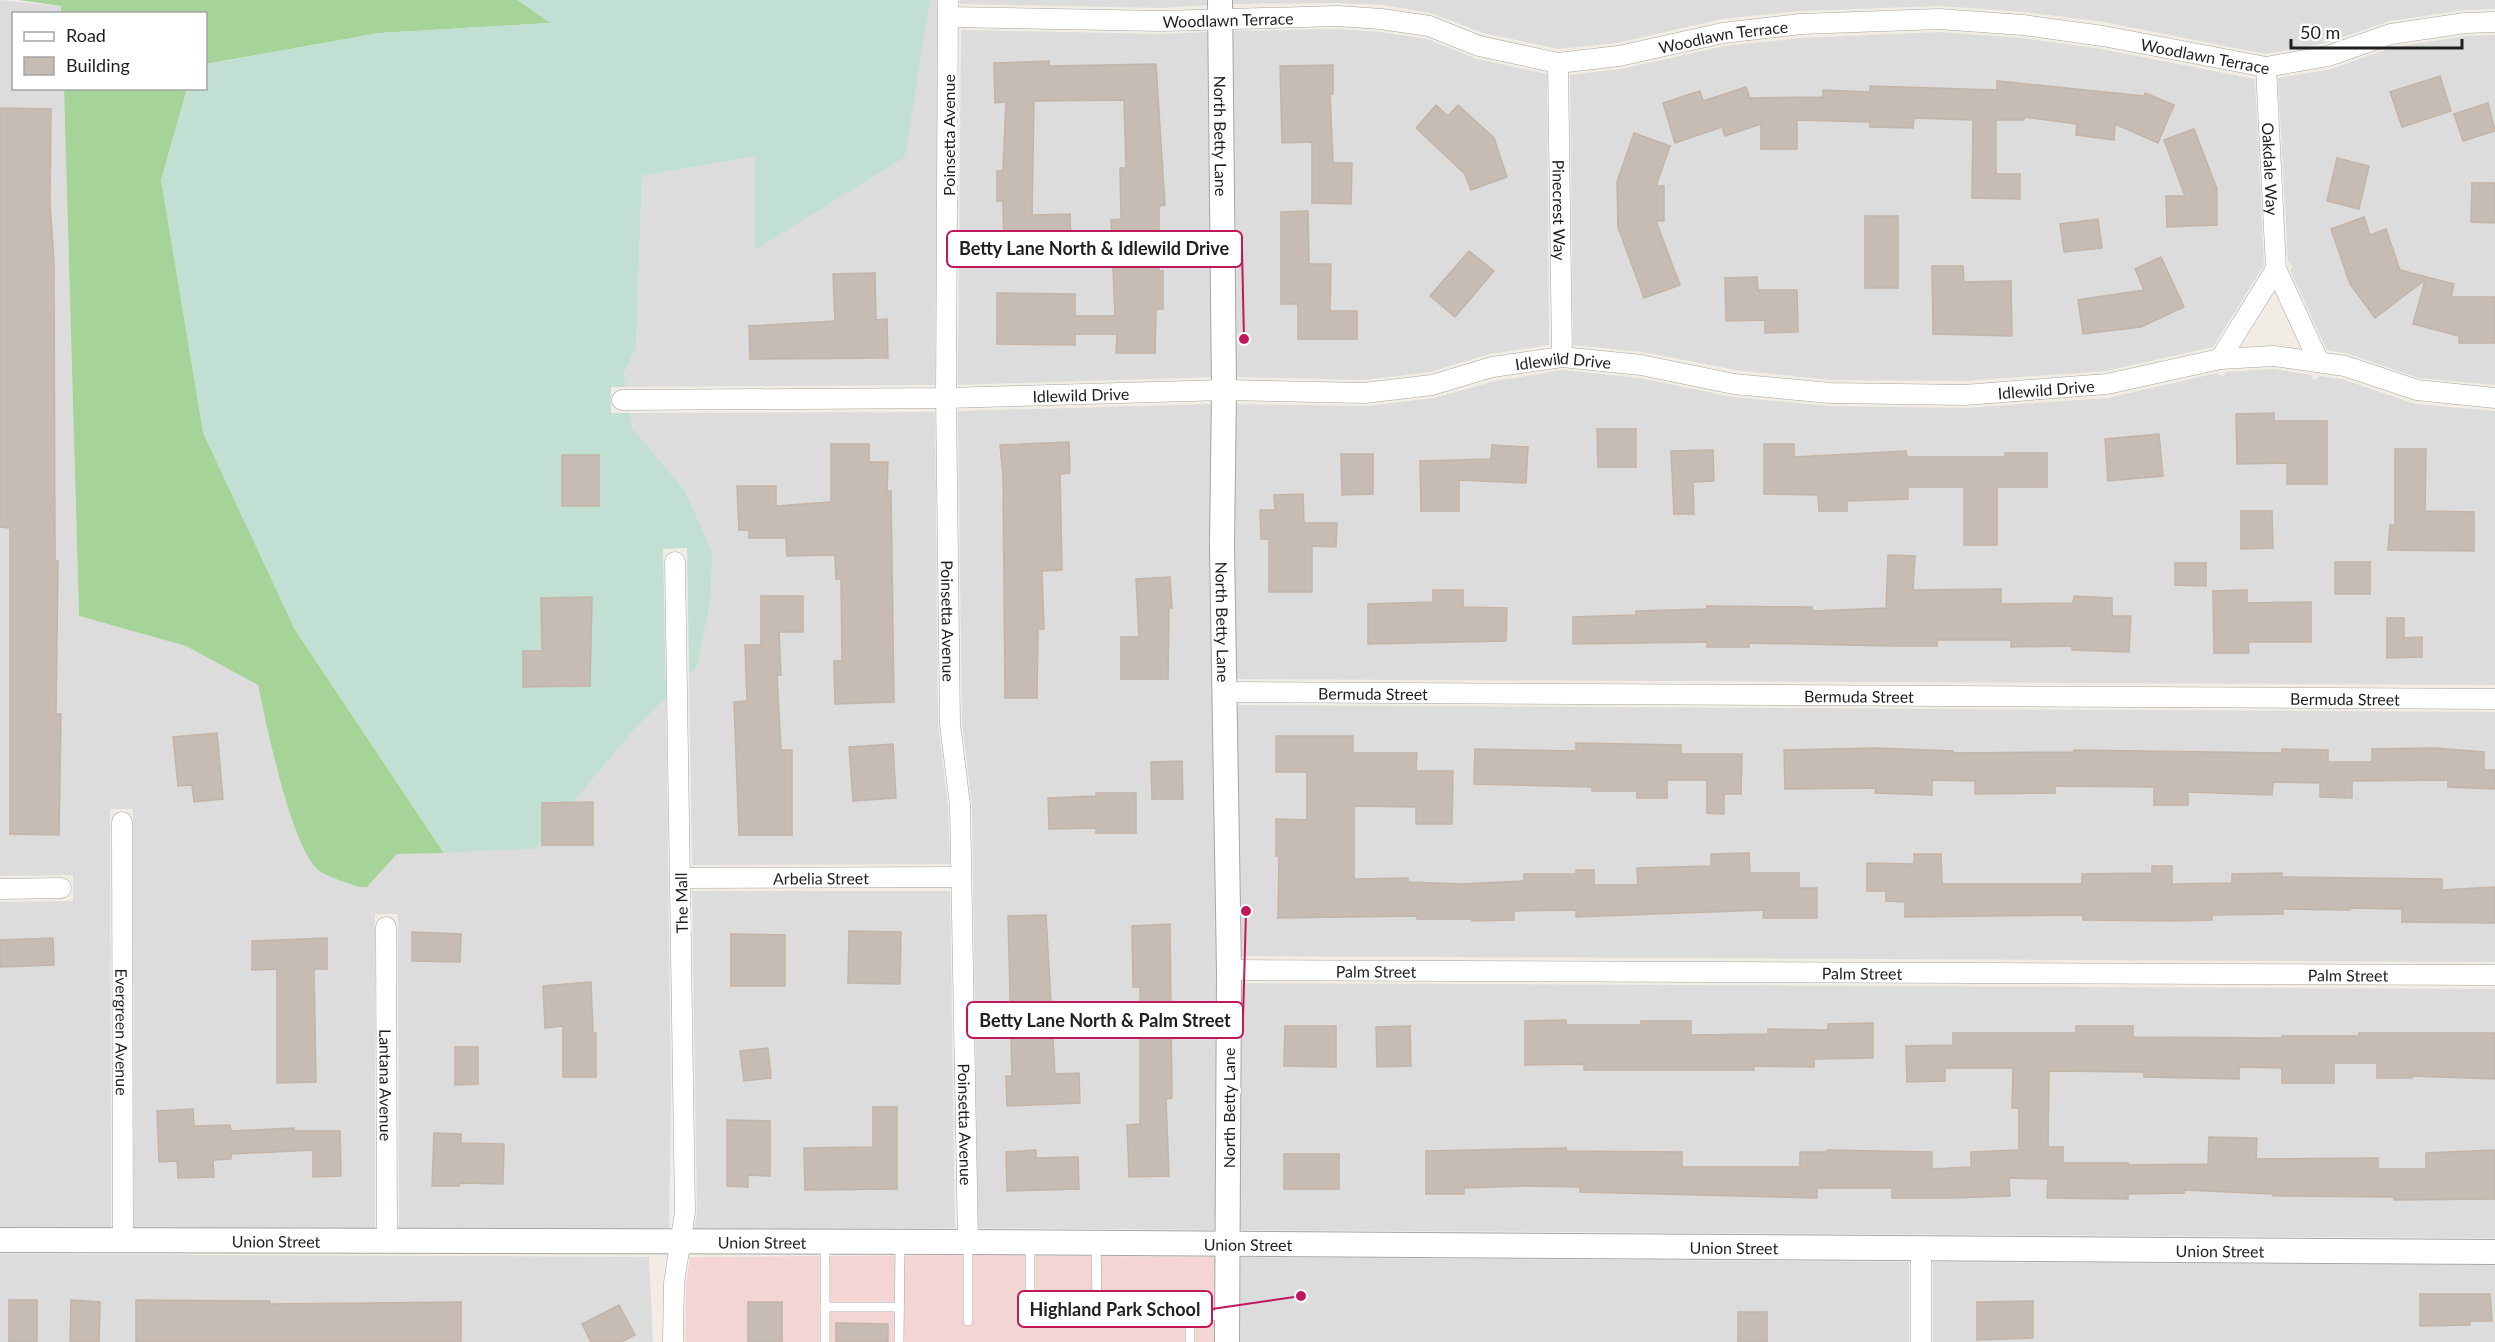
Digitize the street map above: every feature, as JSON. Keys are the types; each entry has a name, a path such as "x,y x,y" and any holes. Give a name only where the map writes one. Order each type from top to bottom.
{"street":[{"name":"Woodlawn Terrace","path":"949,8 1162,21 1220,9 1381,19 1429,26 1479,46 1558,63 1619,56 1723,33 1801,24 1939,19 2024,25 2103,36 2266,67 2328,56 2391,34 2465,23 2495,22"},
{"name":"Poinsetta Avenue","path":"949,8 946,398 950,724 960,806 968,1242"},
{"name":"North Betty Lane","path":"1220,9 1224,390 1222,547 1228,970 1227,1342"},
{"name":"Pinecrest Way","path":"1558,63 1562,357"},
{"name":"Oakdale Way","path":"2266,67 2277,269 2319,362"},
{"path":"2220,359 2277,269"},
{"name":"Idlewild Drive","path":"622,400 946,398 1224,390 1364,393 1432,385 1492,367 1562,357 1641,365 1734,384 1830,393 1965,395 2107,384 2220,359 2274,356 2345,366 2417,390 2495,398"},
{"name":"The Mall","path":"673,1342 674,1283 685,1212 675,562"},
{"name":"Bermuda Street","path":"1225,692 2495,699"},
{"name":"Evergreen Avenue","path":"122,822 123,1241"},
{"name":"Arbelia Street","path":"681,878 961,878"},
{"path":"0,889 61,888"},
{"name":"Lantana Avenue","path":"386,927 387,1242"},
{"name":"Palm Street","path":"1228,970 2495,975"},
{"name":"Union Street","path":"0,1240 1096,1242 2495,1252"},
{"path":"1921,1249 1921,1342"}],"lane":[{"path":"825,1242 825,1342"},
{"path":"899,1342 900,1242"},
{"path":"968,1242 968,1321"},
{"path":"1030,1242 1030,1299 1123,1300 1190,1315 1227,1316"},
{"path":"1096,1242 1097,1299"},
{"path":"825,1307 900,1307"},
{"path":"1190,1315 1190,1342"}],"shaded area":[{"path":"0,0 61,6 61,12 12,12 12,90 64,90 79,616 186,646 258,685 277,771 367,887 397,854 535,849 631,733 666,698 671,1096 669,1230 399,1229 398,914 375,914 375,1229 134,1228 133,809 110,809 111,1228 0,1227 0,902 73,901 73,875 0,876"},
{"path":"930,0 937,0 938,17 935,385 626,387 624,373 636,348 642,176 755,155 755,249"},
{"path":"960,0 1208,0 1208,5 1161,8 960,4"},
{"path":"1231,0 2495,0 2495,9 2464,10 2390,21 2325,43 2266,54 2104,22 2024,12 1940,6 1800,11 1722,19 1617,43 1559,49 1483,33 1431,13 1382,5 1231,4"},
{"path":"1338,29 1427,39 1477,59 1547,74 1549,345 1490,354 1430,372 1364,380 1236,377 1232,31"},
{"path":"961,30 1161,34 1208,32 1212,377 958,385"},
{"path":"1939,32 2022,38 2101,49 2255,79 2264,265 2213,347 2106,371 1965,381 1831,380 1736,370 1643,352 1573,345 1570,75 1621,69 1725,46 1801,38"},
{"path":"2495,35 2495,385 2419,378 2349,354 2327,350 2290,270 2293,266 2288,262 2278,78 2331,69 2394,47 2466,36"},
{"path":"2274,369 2311,375 2314,380 2321,376 2342,379 2415,404 2495,411 2495,685 1237,679 1234,547 1236,404 1366,406 1434,398 1495,381 1562,370 1639,378 1733,397 1829,406 1966,408 2108,398 2217,373 2223,377 2226,372"},
{"path":"1212,404 1210,547 1217,970 1216,1230 978,1228 972,805 962,723 958,411"},
{"path":"935,412 938,724 948,807 950,864 692,865 689,675 697,667 710,604 654,455 633,429 630,413"},
{"path":"1237,705 2495,712 2495,962 1240,956"},
{"path":"692,891 950,891 955,1228 694,1230 697,1212"},
{"path":"1240,983 2495,989 2495,1238 1239,1230"},
{"path":"0,1254 649,1257 653,1342 0,1342"},
{"path":"966,1255 1216,1257 1215,1342 685,1342 686,1284 690,1257"},
{"path":"1239,1257 1909,1262 1909,1342 1239,1342"},
{"path":"1933,1262 2495,1265 2495,1342 1933,1342"}],"green space":[{"path":"19,0 518,0 551,23 380,33 207,64 207,12 61,12 61,6"},
{"path":"518,0 930,0 905,157 755,250 755,156 642,176 636,348 624,373 626,387 611,387 611,413 630,413 633,429 685,491 712,552 710,604 697,667 689,675 687,548 663,549 666,698 631,733 535,849 444,853 294,628 203,433 161,180 187,90 207,90 207,64 380,33 550,23"},
{"path":"64,90 187,90 161,181 294,628 444,853 397,854 367,887 340,881 321,872 310,860 290,815 258,685 186,646 79,616"}],"building":[{"path":"1049,61 1049,66 1156,64 1165,205 1159,206 1159,271 1163,271 1163,309 1156,309 1155,353 1116,353 1117,334 1075,334 1075,345 997,344 997,293 1075,294 1075,316 1115,316 1111,220 1121,219 1120,168 1126,168 1124,100 1034,101 1032,215 1070,214 1071,246 1004,248 1003,201 997,201 997,171 1003,171 1006,102 995,103 994,63"},
{"path":"1333,65 1333,94 1330,94 1333,163 1352,163 1351,204 1312,203 1312,142 1282,143 1280,66"},
{"path":"2440,76 2451,111 2402,127 2390,92"},
{"path":"1997,81 2144,96 2145,93 2174,105 2158,143 2115,124 2114,140 2076,135 2077,124 2024,117 2024,120 1996,120 1996,174 2020,174 2020,199 1972,198 1973,120 1914,118 1913,128 1870,127 1870,122 1797,120 1797,149 1761,149 1761,124 1725,136 1722,127 1675,143 1663,103 1700,91 1703,101 1746,87 1750,98 1823,97 1823,90 1870,92 1870,86 1997,90"},
{"path":"2488,103 2495,131 2463,141 2454,114"},
{"path":"1436,105 1448,116 1458,105 1494,138 1507,177 1471,190 1465,174 1416,128"},
{"path":"0,108 51,109 50,203 54,262 55,561 58,561 56,714 61,714 59,835 10,834 10,528 0,527"},
{"path":"2194,129 2217,189 2217,225 2167,227 2166,196 2185,196 2164,140"},
{"path":"1634,133 1670,146 1656,186 1664,186 1664,221 1656,221 1680,285 1644,298 1618,227 1617,182"},
{"path":"2337,158 2369,166 2359,209 2327,201"},
{"path":"2472,183 2495,183 2495,223 2471,222"},
{"path":"1308,211 1309,264 1331,264 1330,311 1357,311 1357,339 1298,339 1298,304 1281,304 1281,212"},
{"path":"1865,216 1898,216 1898,288 1865,288"},
{"path":"2364,217 2370,235 2386,229 2400,270 2454,284 2451,297 2495,297 2495,343 2459,343 2459,336 2413,324 2425,280 2375,318 2350,284 2331,229"},
{"path":"2098,219 2102,248 2064,252 2060,224"},
{"path":"1469,251 1494,271 1455,317 1430,296"},
{"path":"2161,257 2184,307 2141,327 2083,334 2078,300 2144,290 2135,269"},
{"path":"1932,266 1963,266 1964,282 2011,281 2012,336 1933,334"},
{"path":"875,273 876,320 887,319 888,358 750,359 749,326 835,321 833,274"},
{"path":"1757,277 1758,290 1797,290 1798,332 1765,333 1765,320 1726,321 1725,278"},
{"path":"2274,413 2274,421 2327,421 2327,484 2287,484 2287,463 2237,464 2236,414"},
{"path":"1597,429 1636,429 1636,467 1598,467"},
{"path":"2159,434 2163,476 2108,481 2105,439"},
{"path":"1069,442 1070,473 1060,474 1062,570 1042,571 1044,629 1038,629 1037,698 1005,698 1003,476 1000,445"},
{"path":"831,444 869,444 869,462 888,462 887,491 891,491 894,702 835,704 834,661 842,661 841,579 836,579 835,555 787,556 786,538 749,538 749,530 739,530 737,486 776,486 776,506 831,502"},
{"path":"1764,444 1794,444 1794,457 1906,451 1907,457 2005,457 2005,453 2047,453 2047,487 1997,487 1997,545 1964,545 1964,487 1908,487 1908,499 1847,501 1847,511 1819,511 1818,495 1764,494"},
{"path":"1492,445 1528,447 1526,483 1459,480 1459,511 1421,511 1420,461 1491,459"},
{"path":"2395,449 2426,449 2425,511 2474,512 2474,551 2388,550 2390,525 2395,525"},
{"path":"1713,450 1714,481 1693,482 1694,514 1674,514 1671,451"},
{"path":"1341,454 1373,454 1373,494 1342,495"},
{"path":"562,455 599,455 599,506 562,506"},
{"path":"1303,494 1304,523 1337,523 1336,547 1312,546 1312,592 1269,592 1269,539 1261,539 1260,510 1275,510 1274,495"},
{"path":"2241,511 2272,511 2273,548 2241,549"},
{"path":"1888,555 1915,556 1913,590 2001,589 2001,604 2073,603 2074,596 2112,598 2112,616 2131,616 2129,652 2072,650 2072,646 2011,647 2011,640 1937,640 1937,646 1749,643 1749,647 1707,647 1707,642 1573,644 1573,617 1636,615 1636,611 1707,609 1707,606 1812,607 1812,611 1886,608"},
{"path":"2335,562 2370,562 2370,594 2335,594"},
{"path":"2175,563 2206,563 2206,586 2175,585"},
{"path":"1170,577 1172,608 1169,608 1168,679 1121,679 1121,637 1139,637 1136,579"},
{"path":"1433,590 1463,590 1463,607 1507,608 1506,641 1368,644 1368,604 1433,602"},
{"path":"2247,590 2247,603 2311,602 2311,642 2248,642 2249,653 2214,653 2213,591"},
{"path":"761,596 803,596 803,632 779,632 781,675 777,675 781,750 792,750 792,835 739,835 734,702 747,701 745,645 761,645"},
{"path":"592,597 590,686 523,687 523,651 542,651 541,598"},
{"path":"2387,618 2404,618 2404,638 2422,637 2422,657 2387,658"},
{"path":"217,733 223,799 194,802 192,785 178,786 173,737"},
{"path":"1276,736 1353,736 1353,753 1417,753 1416,771 1453,771 1452,824 1416,824 1416,807 1354,806 1354,879 1408,878 1408,882 1462,884 1524,881 1524,874 1576,874 1576,870 1594,870 1594,885 1638,885 1637,868 1711,866 1711,854 1749,853 1750,873 1799,873 1799,888 1817,888 1817,918 1763,918 1764,910 1576,917 1576,910 1514,911 1514,920 1417,919 1417,916 1278,918 1279,856 1276,856 1276,819 1307,820 1307,772 1276,772"},
{"path":"1576,743 1681,745 1681,754 1742,754 1741,794 1724,794 1724,814 1707,813 1707,780 1667,780 1667,798 1637,798 1637,791 1592,791 1592,787 1474,784 1475,749 1576,751"},
{"path":"893,744 896,798 853,801 849,747"},
{"path":"1877,748 1953,751 1952,753 2074,752 2074,750 2282,753 2282,749 2328,750 2328,762 2372,762 2372,749 2435,748 2484,752 2484,770 2495,770 2495,789 2448,787 2448,780 2352,781 2352,798 2320,797 2320,783 2273,782 2272,795 2188,792 2188,805 2154,805 2154,787 2055,786 2055,793 1975,794 1975,781 1932,780 1932,795 1875,793 1876,788 1785,789 1784,750"},
{"path":"1182,761 1183,799 1152,799 1151,762"},
{"path":"1096,793 1136,793 1136,833 1096,833 1096,828 1049,829 1048,798 1096,796"},
{"path":"593,802 593,845 542,845 542,803"},
{"path":"1914,854 1941,854 1942,884 2082,884 2082,874 2152,873 2152,866 2172,866 2172,884 2232,883 2232,874 2282,873 2282,877 2442,879 2442,890 2495,887 2495,923 2402,922 2402,909 2351,908 2350,910 2283,909 2283,914 2212,915 2212,920 2173,921 2083,920 2083,915 1905,917 1905,902 1886,901 1886,891 1867,891 1867,863 1914,864"},
{"path":"1046,915 1055,1074 1079,1073 1080,1103 1007,1106 1006,1076 1012,1076 1008,916"},
{"path":"1170,924 1172,1098 1166,1099 1169,1176 1129,1177 1127,1125 1140,1124 1140,987 1133,987 1132,926"},
{"path":"849,931 901,932 900,984 848,983"},
{"path":"412,932 461,934 460,962 412,961"},
{"path":"731,934 785,935 785,986 731,986"},
{"path":"53,938 54,965 0,967 0,940"},
{"path":"327,938 327,969 314,969 316,1082 277,1083 277,969 252,970 252,941"},
{"path":"591,982 593,1033 596,1033 596,1077 563,1077 563,1026 545,1028 543,986"},
{"path":"1566,1020 1566,1025 1641,1025 1641,1021 1691,1021 1691,1035 1768,1034 1768,1029 1828,1030 1828,1024 1873,1023 1873,1058 1814,1059 1814,1067 1754,1066 1754,1070 1584,1070 1584,1064 1525,1065 1525,1021"},
{"path":"1285,1026 1336,1026 1336,1067 1284,1066"},
{"path":"1410,1026 1411,1066 1377,1067 1376,1027"},
{"path":"2076,1026 2133,1026 2133,1037 2282,1038 2282,1036 2359,1036 2359,1033 2495,1033 2495,1079 2412,1076 2412,1078 2377,1078 2377,1063 2334,1063 2334,1083 2282,1083 2282,1068 2239,1067 2239,1079 2144,1077 2144,1072 2049,1071 2048,1147 2063,1147 2063,1163 2208,1164 2209,1137 2257,1138 2256,1159 2378,1158 2378,1169 2426,1169 2426,1153 2495,1150 2495,1199 2394,1200 2394,1197 2273,1196 2273,1194 2184,1190 2184,1193 2128,1194 2128,1199 2047,1198 2048,1179 2009,1178 2010,1196 1950,1198 1892,1198 1892,1188 1817,1188 1817,1198 1580,1192 1580,1187 1528,1186 1464,1188 1464,1194 1426,1194 1426,1151 1566,1148 1566,1151 1682,1152 1682,1167 1800,1167 1800,1152 1827,1152 1827,1150 1932,1152 1932,1169 1971,1167 1971,1152 2019,1150 2019,1108 2012,1108 2013,1068 1945,1068 1945,1081 1907,1082 1906,1046 1953,1045 1953,1033 2076,1033"},
{"path":"455,1047 478,1047 478,1084 455,1085"},
{"path":"768,1048 771,1078 744,1081 740,1051"},
{"path":"873,1107 897,1107 897,1189 805,1190 804,1148 873,1147"},
{"path":"193,1109 194,1126 230,1125 231,1131 294,1128 294,1131 340,1131 341,1176 313,1177 313,1150 231,1154 231,1159 213,1160 214,1177 178,1178 177,1161 159,1162 157,1111"},
{"path":"727,1120 770,1121 770,1176 748,1175 748,1187 727,1186"},
{"path":"434,1133 461,1134 461,1143 504,1144 503,1184 460,1183 459,1186 432,1186"},
{"path":"1036,1150 1036,1158 1078,1157 1079,1189 1007,1191 1006,1152"},
{"path":"1284,1154 1339,1154 1339,1189 1284,1189"},
{"path":"2420,1294 2490,1294 2492,1321 2470,1321 2470,1325 2420,1326"},
{"path":"9,1300 37,1300 37,1342 9,1342"},
{"path":"71,1300 100,1302 99,1342 70,1342"},
{"path":"136,1300 270,1301 270,1304 461,1302 461,1342 136,1342"},
{"path":"2033,1301 2033,1338 1977,1340 1977,1302"},
{"path":"748,1302 782,1302 782,1342 748,1342"},
{"path":"619,1305 635,1335 621,1342 591,1342 582,1324"},
{"path":"1738,1312 1767,1312 1767,1342 1738,1342"},
{"path":"836,1323 888,1324 888,1342 836,1342"}],"place":[{"name":"Betty Lane North & Idlewild Drive","path":"1244,339"},
{"name":"Betty Lane North & Palm Street","path":"1246,911"},
{"name":"Highland Park School","path":"1301,1296"}]}
